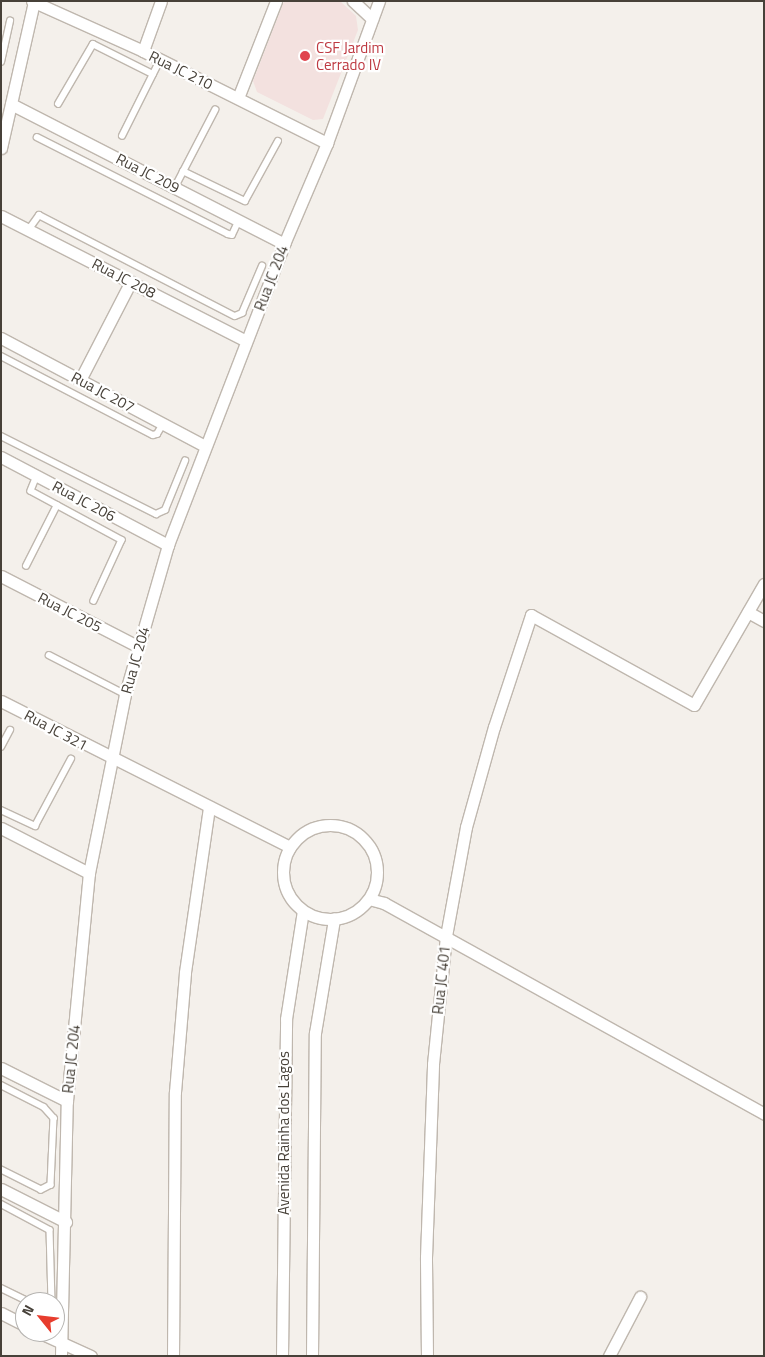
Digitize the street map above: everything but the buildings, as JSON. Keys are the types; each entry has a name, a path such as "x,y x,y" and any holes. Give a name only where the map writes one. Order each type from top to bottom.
{"street":[{"path":"1,148 34,1"},
{"name":"Rua JC 210","path":"34,1 143,51 327,143"},
{"path":"143,51 161,1"},
{"path":"238,98 276,1"},
{"path":"352,1 372,19"},
{"name":"Rua JC 204","path":"62,1350 67,1101 89,873 110,759 125,694 168,545 284,244 327,143 379,1"},
{"name":"Rua JC 209","path":"11,104 284,244"},
{"name":"Rua JC 208","path":"1,216 246,341"},
{"path":"80,380 131,282"},
{"name":"Rua JC 207","path":"1,338 205,446"},
{"name":"Rua JC 206","path":"1,457 168,545"},
{"name":"Rua JC 205","path":"1,576 139,647"},
{"path":"764,584 748,612 764,621"},
{"name":"Rua JC 401","path":"427,1356 426,1257 433,1064 446,936 466,826 494,727 531,615 694,705 748,612"},
{"name":"Rua JC 321","path":"1,702 110,759 290,847"},
{"path":"173,1356 176,1083 185,972 209,808"},
{"path":"321,825 351,829 367,842 376,860 377,880 369,899 354,913 334,919 318,918 303,911 290,898 283,880 284,862 290,847 304,832 321,825"},
{"path":"1,828 89,873"},
{"path":"369,899 384,903 446,936 764,1114"},
{"name":"Avenida Rainha dos Lagos","path":"282,1356 286,1019 303,911"},
{"name":"Avenida Rainha dos Lagos","path":"312,1356 315,1033 334,919"},
{"path":"1,1068 67,1101"},
{"path":"1,1189 66,1222"},
{"path":"609,1356 640,1297"},
{"path":"1,1313 15,1320"},
{"path":"51,1342 62,1350 91,1356"}],"lane":[{"path":"1,62 10,21"},
{"path":"58,104 93,44 153,74"},
{"path":"122,136 160,60"},
{"path":"175,187 215,110"},
{"path":"37,137 228,234 232,234 239,220"},
{"path":"183,170 245,201 278,141"},
{"path":"29,229 39,215 235,316 242,313 262,266"},
{"path":"1,356 153,435 157,434 163,424"},
{"path":"1,436 156,514 165,510 185,461"},
{"path":"37,476 30,490 122,540 94,601"},
{"path":"26,566 56,505"},
{"path":"49,655 125,694"},
{"path":"1,747 10,730"},
{"path":"1,810 35,826 71,759"},
{"path":"1,1085 44,1107 54,1118 51,1185 41,1190 1,1170"},
{"path":"1,1204 50,1230 52,1292"},
{"path":"1,1288 15,1295"}],"shaded area":[{"name":"CSF Jardim Cerrado IV","path":"284,1 340,1 356,16 358,30 323,119 313,120 257,92 253,81"}],"place":[{"name":"CSF Jardim Cerrado IV","path":"305,56"}]}
